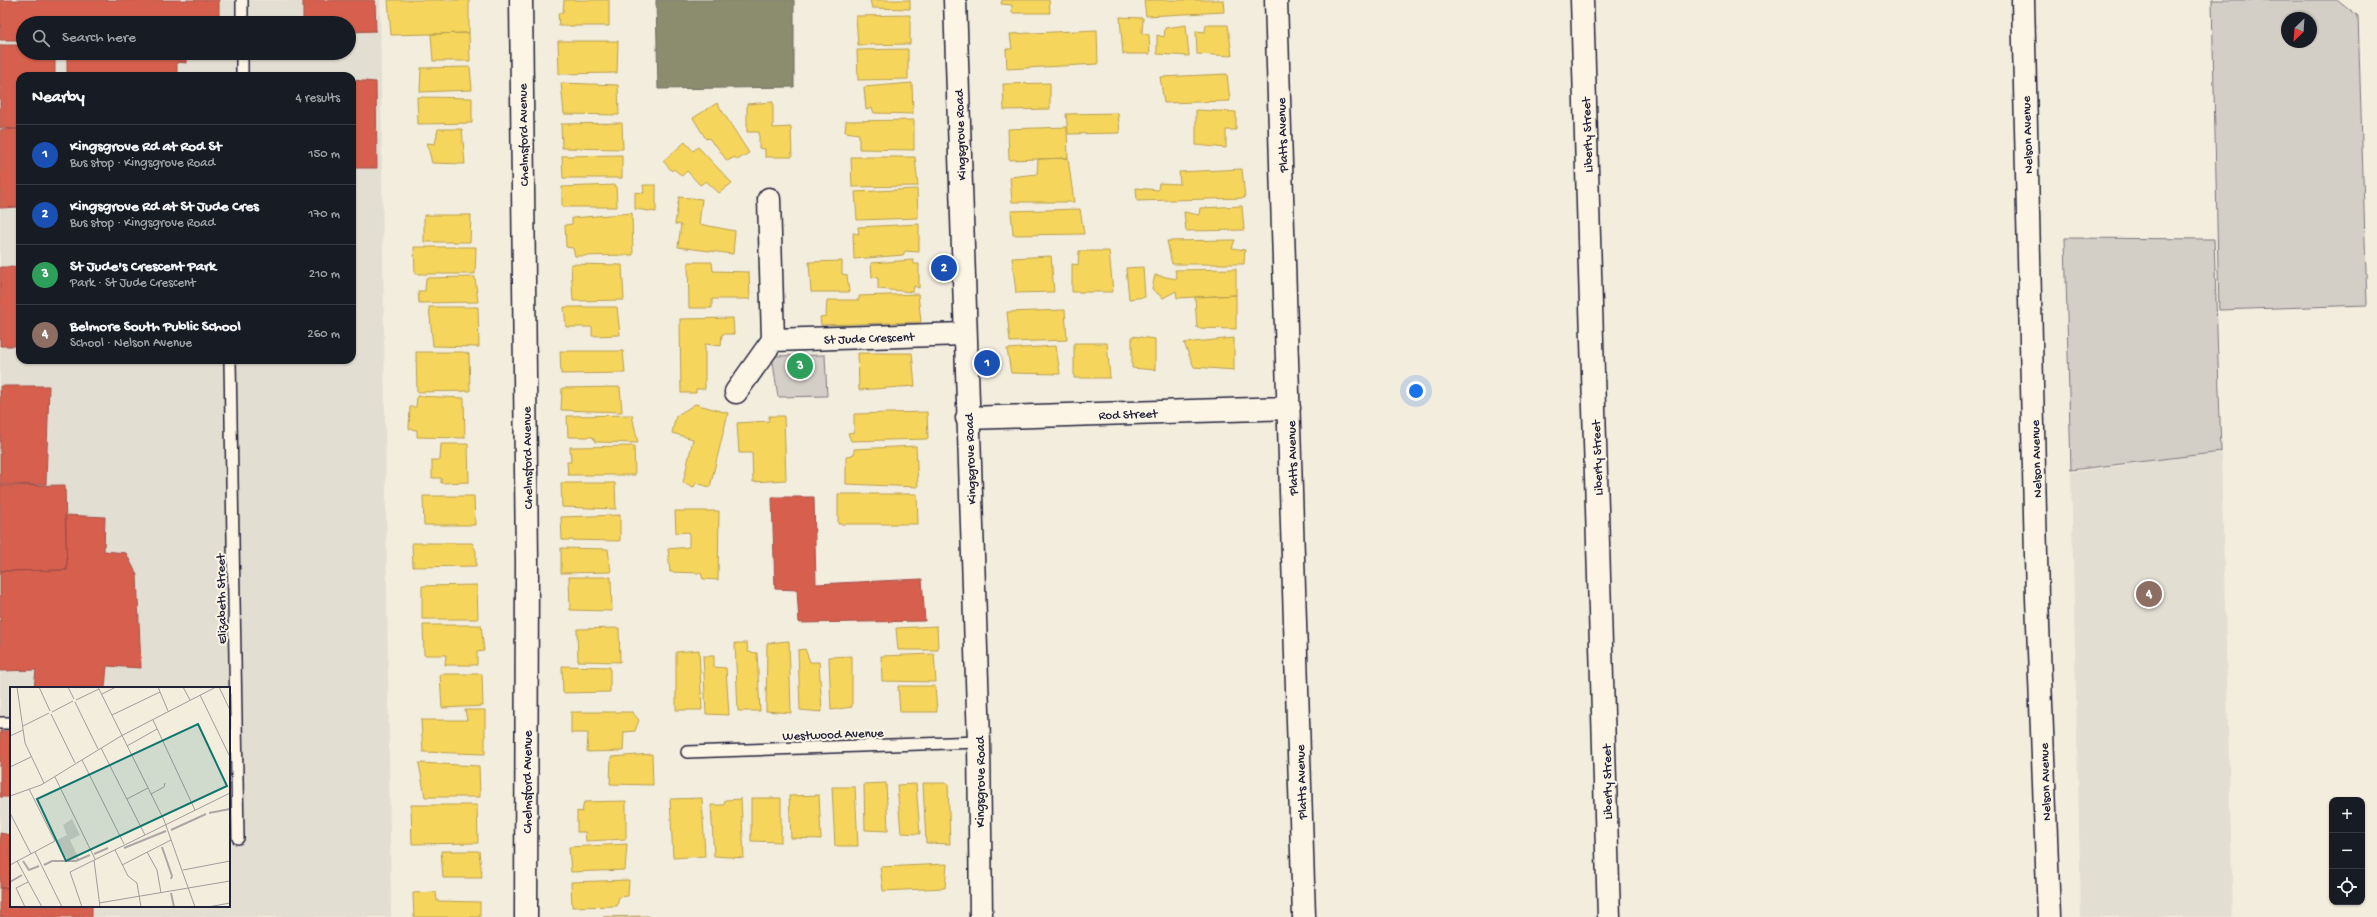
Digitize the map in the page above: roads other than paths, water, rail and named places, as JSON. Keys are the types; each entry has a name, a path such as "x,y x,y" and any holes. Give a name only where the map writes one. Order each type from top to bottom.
{"street":[{"name":"Chelmsford Avenue","path":"521,0 527,562 526,917"},
{"name":"Kingsgrove Road","path":"955,0 967,418 979,742 981,917"},
{"name":"Platts Avenue","path":"1276,0 1304,917"},
{"name":"Liberty Street","path":"1582,0 1609,917"},
{"name":"Nelson Avenue","path":"2023,0 2037,598 2049,917"},
{"path":"736,392 773,340 769,199"},
{"name":"St Jude Crescent","path":"773,340 965,334"},
{"name":"Rod Street","path":"967,418 1289,408"}],"lane":[{"path":"242,0 242,16"},
{"path":"242,60 242,72"},
{"name":"Elizabeth Street","path":"230,364 238,838"},
{"name":"Westwood Avenue","path":"687,752 979,742"}],"place":[{"name":"Kingsgrove Rd at St Jude Cres","path":"944,268"},
{"name":"Kingsgrove Rd at Rod St","path":"987,363"},
{"name":"St Jude's Crescent Park","path":"800,366"},
{"name":"Belmore South Public School","path":"2149,594"}]}
